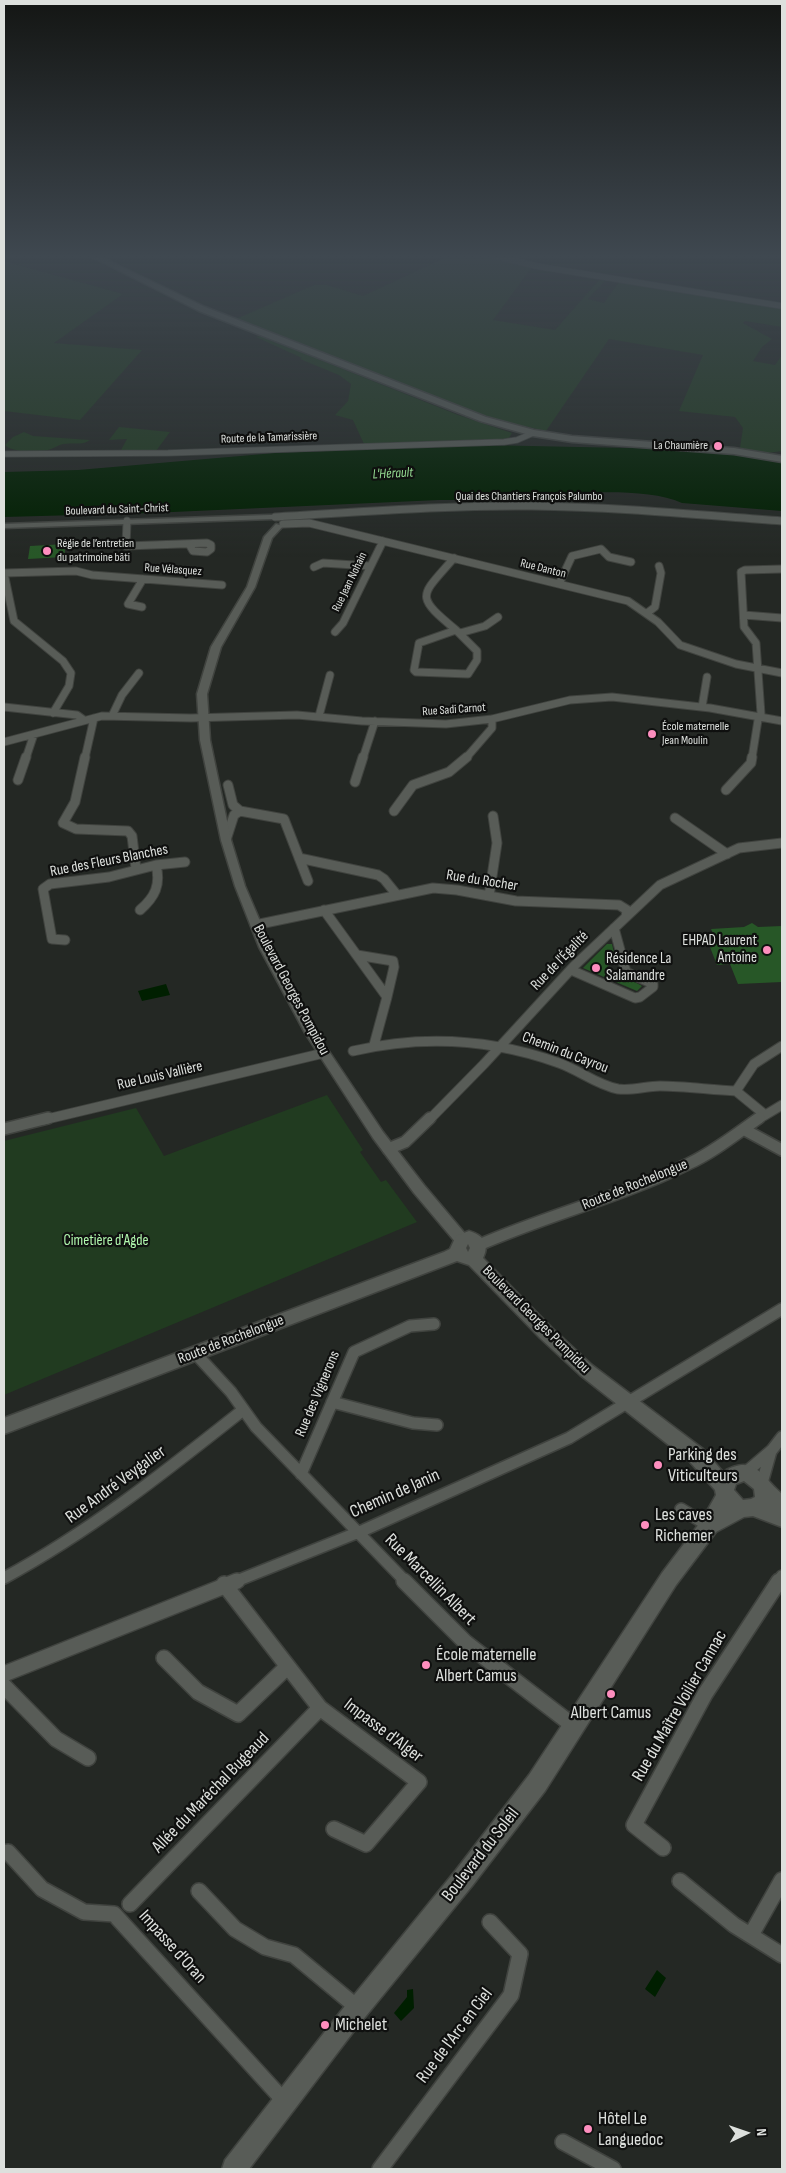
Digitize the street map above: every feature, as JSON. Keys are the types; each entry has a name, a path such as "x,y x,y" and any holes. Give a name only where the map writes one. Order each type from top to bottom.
{"main road":[{"path":"321,355 474,415 534,433 572,439 734,451 782,459"},
{"name":"Route de Rochelongue","path":"4,1426 468,1249"},
{"name":"Boulevard Georges Pompidou","path":"468,1249 546,1334 586,1370 627,1404 733,1482"},
{"path":"782,1505 754,1476 733,1482 732,1504 782,1519"},
{"name":"Boulevard du Soleil","path":"234,2169 358,2008 537,1783 670,1579 709,1526 733,1482"},
{"path":"748,1508 764,1501 763,1487"},
{"name":"Boulevard du Soleil","path":"709,1526 748,1508"}],"street":[{"name":"Route de la Tamarissière","path":"4,454 168,453 504,442 524,438 534,433"},
{"name":"Quai des Chantiers François Palumbo","path":"272,517 446,508 533,506 680,513 782,521"},
{"name":"Boulevard du Saint-Christ","path":"4,526 272,517"},
{"name":"Boulevard du Saint-Christ","path":"231,518 264,528"},
{"path":"264,528 263,518 281,518 281,525"},
{"path":"126,521 126,546 189,544"},
{"name":"Rue Danton","path":"281,525 309,523 628,601 647,613 680,645 712,657 757,669 782,673"},
{"name":"Boulevard Georges Pompidou","path":"281,525 264,528 251,587 216,647 202,694 202,718 205,740 226,840 240,886 265,947 324,1053 388,1149 468,1249"},
{"name":"Rue Jean Nohain","path":"334,632 342,622 382,541"},
{"path":"559,584 572,556 601,549 609,557 631,562"},
{"path":"454,558 426,593 426,601 433,610 458,632 477,651 477,660 468,674 416,672 414,670 419,643 458,632 478,630 491,624 498,617"},
{"path":"314,566 323,563 370,566"},
{"path":"647,613 655,607 661,573 659,566"},
{"path":"726,790 751,763 761,709 756,643 744,626 741,572 745,570 782,569"},
{"name":"Rue Vélasquez","path":"4,573 76,570 92,575 222,585"},
{"path":"4,573 14,621 63,661 71,673 70,686 53,713"},
{"path":"142,607 128,604 143,579"},
{"path":"744,615 782,618"},
{"path":"112,716 122,695 139,673"},
{"path":"319,716 330,675"},
{"path":"702,707 707,677"},
{"name":"Rue Sadi Carnot","path":"4,742 84,720 112,716 202,718 285,715 446,724 492,718 561,702 589,698 618,698 702,707 782,721"},
{"path":"4,707 77,715 84,720"},
{"path":"94,718 75,802 63,823 74,829 119,829 128,831 132,836 136,869"},
{"path":"394,811 413,785 449,772 461,764 492,728 492,718"},
{"path":"355,782 375,721"},
{"path":"18,780 34,734"},
{"path":"228,785 233,805 240,811"},
{"path":"226,840 234,815 240,811 284,819 308,881"},
{"path":"489,896 497,844 493,816"},
{"path":"675,818 727,854"},
{"name":"Rue de l'Égalité","path":"388,1149 405,1142 429,1120 571,970 645,898 666,881 742,848 782,843"},
{"path":"299,858 378,875 384,878 397,895"},
{"name":"Rue des Fleurs Blanches","path":"65,940 52,939 43,889 50,884 109,877 156,865 185,862"},
{"path":"140,910 151,902 158,890 159,876 156,865"},
{"name":"Rue du Rocher","path":"255,925 424,889 444,888 516,901 619,905 621,902 645,898"},
{"path":"619,905 627,910 626,917"},
{"path":"324,910 387,997"},
{"path":"571,970 635,998 640,997 653,988 653,984 626,972 614,928"},
{"path":"357,955 393,961 394,967 374,1045"},
{"name":"Chemin du Cayrou","path":"353,1052 374,1045 443,1041 480,1043 500,1046 560,1064 616,1089 664,1086 736,1091"},
{"path":"764,1114 736,1091 748,1069 766,1055 782,1046"},
{"name":"Rue Louis Vallière","path":"4,1129 324,1053"},
{"name":"Route de Rochelongue","path":"468,1249 616,1195 690,1163 745,1130 764,1114 782,1105"},
{"path":"745,1130 782,1150"},
{"name":"Chemin de Janin","path":"4,1674 356,1532 569,1438 782,1309"},
{"name":"Rue des Vignerons","path":"301,1474 354,1352 410,1326 434,1324"},
{"name":"Rue Marcellin Albert","path":"196,1354 231,1392 243,1410 301,1474 466,1643 575,1727"},
{"path":"332,1402 413,1423 438,1426"},
{"name":"Rue André Veygalier","path":"4,1578 46,1556 102,1521 243,1410"},
{"name":"Boulevard du Soleil","path":"733,1482 772,1450 782,1437"},
{"name":"Boulevard du Soleil","path":"763,1487 772,1450"},
{"path":"681,1509 709,1526"},
{"name":"Rue du Maître Voilier Cannac","path":"663,1848 634,1825 705,1694 782,1576"},
{"name":"Impasse d'Alger","path":"224,1584 320,1708 419,1782 366,1844 334,1829"},
{"path":"164,1658 198,1692 238,1714 287,1667"},
{"path":"4,1686 56,1739 88,1758"},
{"name":"Allée du Maréchal Bugeaud","path":"130,1904 320,1708"},
{"name":"Impasse d'Oran","path":"8,1852 42,1889 84,1912 114,1914 286,2103"},
{"path":"752,1935 782,1880"},
{"path":"680,1881 734,1925 782,1956"},
{"path":"199,1891 235,1929 265,1947 294,1954 358,2008"},
{"name":"Rue de l'Arc en Ciel","path":"380,2169 511,1995 520,1954 490,1922"},
{"path":"563,2142 614,2169"}],"green space":[{"path":"4,355 137,355 80,420 4,411"},
{"path":"296,355 309,355 458,415 512,433 507,441 364,444 353,420 335,415 348,401 351,384 339,375 300,359 302,358"},
{"path":"330,355 598,355 546,431 493,419"},
{"path":"703,355 757,355 753,361 775,365 782,355 782,451 768,453 740,448 743,428 735,417 679,411"},
{"path":"119,427 170,432 156,451 121,450 127,439 109,440"},
{"path":"24,432 33,436 90,440 87,442 63,444 38,452 14,450 5,445 13,437"},
{"name":"Cimetière d'Agde","path":"327,1095 363,1150 360,1152 381,1182 386,1180 417,1222 4,1395 4,1141 136,1108 164,1156"}],"water":[{"name":"L'Hérault","path":"484,445 675,449 782,462 782,511 682,503 648,494 608,492 530,495 531,500 439,500 151,513 4,517 4,472 78,470 275,453"},
{"path":"166,984 170,995 142,1001 138,991"},
{"path":"657,1970 666,1978 655,1997 645,1989"},
{"path":"413,1989 414,2008 401,2021 394,2013 407,1997 407,1990"}],"building":[{"name":"Régie de l’entretien du patrimoine bâti","path":"66,544 64,557 28,559 30,546"},
{"name":"EHPAD Laurent Antoine","path":"752,923 758,927 782,926 782,982 738,984 730,964 717,965 706,937 714,936 711,929 744,927"},
{"name":"Résidence La Salamandre","path":"607,944 612,944 615,958 607,967 642,986 637,991 583,968"}],"place":[{"name":"La Chaumière","path":"718,446"},
{"name":"Régie de l’entretien du patrimoine bâti","path":"47,551"},
{"name":"École maternelle Jean Moulin","path":"652,734"},
{"name":"EHPAD Laurent Antoine","path":"767,950"},
{"name":"Résidence La Salamandre","path":"596,968"},
{"name":"Parking des Viticulteurs","path":"658,1465"},
{"name":"Les caves Richemer","path":"645,1525"},
{"name":"École maternelle Albert Camus","path":"426,1665"},
{"name":"Albert Camus","path":"611,1694"},
{"name":"Michelet","path":"325,2025"},
{"name":"Hôtel Le Languedoc","path":"588,2129"}]}
